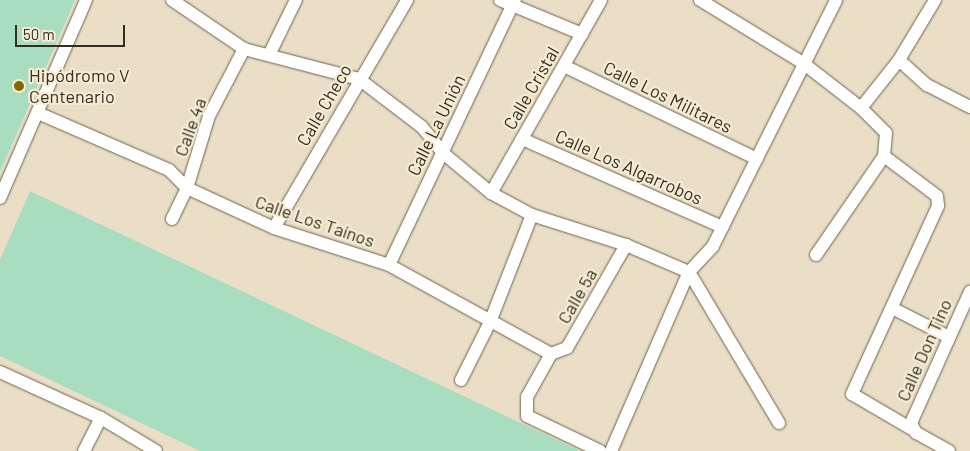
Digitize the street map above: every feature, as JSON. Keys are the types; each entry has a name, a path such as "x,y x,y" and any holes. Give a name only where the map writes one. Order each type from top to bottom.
{"street":[{"path":"0,198 86,0"},
{"path":"172,0 244,49 360,79 422,128 443,153 491,193 532,215 626,245 689,272 779,423"},
{"path":"269,55 296,0"},
{"name":"Calle Checo","path":"274,228 406,0"},
{"path":"500,0 514,3 582,34"},
{"name":"Calle Cristal","path":"491,193 601,0"},
{"path":"700,0 803,63 862,108 886,133 884,156 816,255"},
{"path":"611,451 689,272 713,246 836,0"},
{"path":"862,108 899,60 935,0"},
{"name":"Calle La Unión","path":"389,265 514,3"},
{"name":"Calle 4a","path":"172,219 187,188 209,116 244,49"},
{"path":"899,60 927,84 970,107"},
{"name":"Calle Los Militares","path":"564,66 757,159"},
{"name":"Calle Los Taínos","path":"38,113 169,170 187,188 274,228 389,265 550,354"},
{"name":"Calle Los Algarrobos","path":"522,139 722,227"},
{"path":"884,156 939,200 852,394 911,426 949,451"},
{"path":"461,380 490,322 532,215"},
{"name":"Calle 5a","path":"550,354 567,348 626,245"},
{"name":"Calle Don Tino","path":"911,426 969,294"},
{"path":"892,308 949,337"},
{"path":"550,354 527,397 527,416 600,451"},
{"path":"0,372 101,418 156,451"},
{"path":"84,451 101,418"}],"green space":[{"name":"Hipódromo V Centenario","path":"0,0 75,0 0,172"},
{"path":"30,191 580,451 200,451 0,356 0,260"}],"place":[{"name":"Hipódromo V Centenario","path":"19,86"}]}
